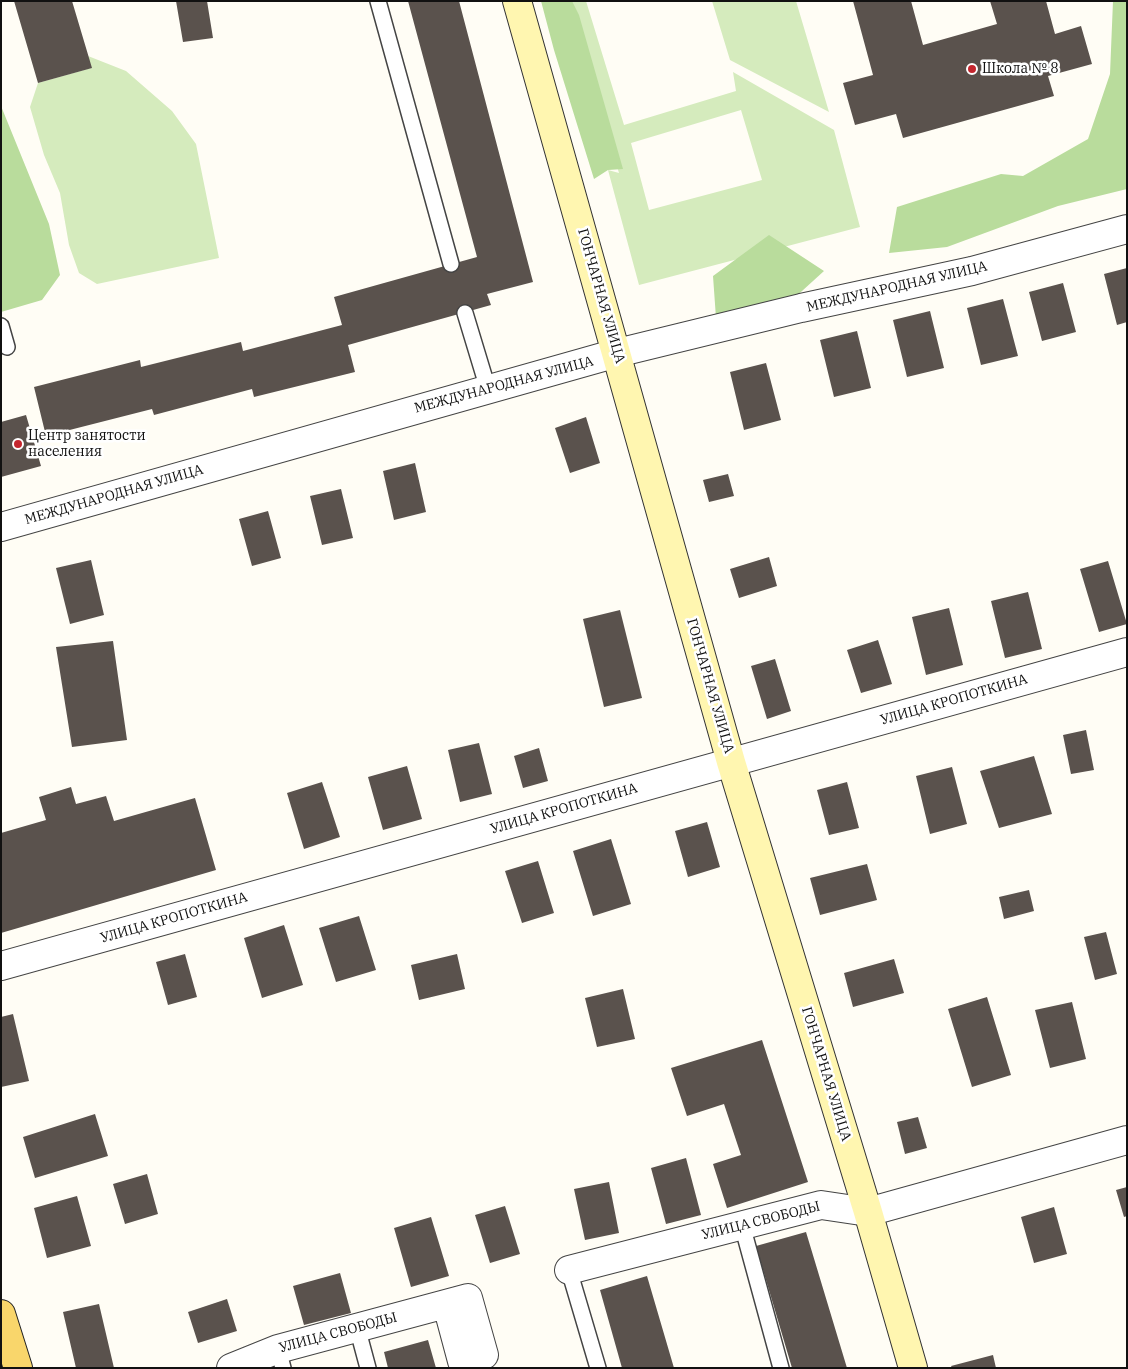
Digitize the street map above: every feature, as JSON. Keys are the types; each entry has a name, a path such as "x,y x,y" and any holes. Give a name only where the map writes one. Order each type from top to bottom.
{"main road":[{"path":"1,1314 18,1368"}],"street":[{"name":"ГОНЧАРНАЯ УЛИЦА","path":"517,1 731,762 868,1212 913,1368"},
{"name":"МЕЖДУНАРОДНАЯ УЛИЦА","path":"1,527 617,353 800,308 972,271 1127,229"},
{"name":"УЛИЦА КРОПОТКИНА","path":"1,966 1127,652"},
{"name":"УЛИЦА СВОБОДЫ","path":"570,1270 821,1205 868,1212 1127,1140"},
{"name":"УЛИЦА СВОБОДЫ","path":"231,1368 281,1358 357,1327 447,1305"}],"lane":[{"path":"378,1 452,264"},
{"path":"465,313 488,389"},
{"path":"1,326 7,347"},
{"path":"742,1226 781,1368"},
{"path":"570,1270 598,1368"},
{"path":"357,1327 368,1368"}],"green space":[{"path":"541,1 572,1 579,15 623,169 608,170 594,179 554,50"},
{"path":"566,1 586,1 624,125 736,91 733,72 834,130 860,227 639,285 608,170 619,173","holes":["741,110 762,180 649,210 631,143"]},
{"path":"712,1 796,1 829,112 730,60"},
{"path":"1113,1 1127,1 1127,189 1058,206 947,247 889,253 897,207 1001,174 1023,176 1088,139 1110,74"},
{"path":"88,56 126,71 172,111 196,144 219,258 97,284 79,273 69,245 60,193 44,155 30,107 38,83 91,68"},
{"path":"1,106 49,224 60,275 42,300 1,312"},
{"path":"769,235 824,271 791,301 716,318 713,276"}],"building":[{"path":"14,1 72,1 92,68 38,83"},
{"path":"176,1 207,1 213,38 183,42"},
{"path":"408,1 459,1 533,282 487,294 491,305 348,345 355,372 254,397 252,389 154,415 152,409 46,436 34,387 140,360 141,367 241,342 243,351 342,325 334,297 477,257"},
{"name":"Школа № 8","path":"853,1 911,1 923,45 997,24 990,1 1046,1 1055,34 1081,26 1092,64 1048,76 1054,96 903,138 896,114 855,125 843,83 873,75"},
{"path":"1127,268 1127,322 1117,325 1104,274"},
{"path":"1063,283 1076,332 1042,341 1029,292"},
{"path":"1003,299 1018,356 981,365 967,308"},
{"path":"930,311 944,368 907,377 893,320"},
{"path":"857,331 871,388 834,397 820,340"},
{"path":"766,363 781,420 744,430 730,372"},
{"name":"Центр занятости населения","path":"26,415 41,466 1,477 1,422"},
{"path":"586,417 600,463 570,473 555,428"},
{"path":"415,463 426,512 394,520 383,471"},
{"path":"728,474 734,496 709,502 703,480"},
{"path":"341,489 353,538 322,545 310,496"},
{"path":"268,511 281,558 252,566 239,519"},
{"path":"769,557 777,586 739,598 730,569"},
{"path":"91,560 104,615 70,624 56,568"},
{"path":"1108,561 1127,624 1099,632 1080,569"},
{"path":"1028,592 1042,649 1005,658 991,601"},
{"path":"949,608 963,665 926,675 912,617"},
{"path":"620,610 642,698 604,707 583,619"},
{"path":"878,640 892,684 861,693 847,650"},
{"path":"113,641 127,740 72,747 56,647"},
{"path":"775,659 791,711 767,719 751,666"},
{"path":"1086,730 1094,770 1071,774 1063,735"},
{"path":"479,743 492,794 460,802 448,750"},
{"path":"539,748 548,781 523,788 514,756"},
{"path":"1034,756 1052,814 999,828 980,771"},
{"path":"407,766 422,819 383,830 368,777"},
{"path":"952,767 967,824 930,834 916,776"},
{"path":"322,782 340,837 304,849 287,793"},
{"path":"847,782 859,828 829,835 817,790"},
{"path":"71,787 76,804 106,796 114,821 195,798 216,870 1,933 1,833 46,820 39,797"},
{"path":"707,822 720,867 688,877 675,831"},
{"path":"611,839 631,904 593,916 573,851"},
{"path":"538,861 554,913 522,923 505,871"},
{"path":"867,864 877,900 820,915 810,878"},
{"path":"1029,890 1034,911 1004,919 999,897"},
{"path":"359,916 376,970 336,982 319,928"},
{"path":"284,925 303,985 262,998 244,938"},
{"path":"1106,932 1117,974 1095,980 1084,937"},
{"path":"185,954 197,997 168,1005 156,962"},
{"path":"457,954 465,989 419,1000 411,965"},
{"path":"894,959 904,993 853,1007 844,973"},
{"path":"623,989 635,1039 597,1047 585,998"},
{"path":"987,997 1011,1075 972,1087 948,1009"},
{"path":"1072,1002 1086,1059 1050,1068 1035,1010"},
{"path":"13,1014 29,1081 1,1087 1,1017"},
{"path":"762,1040 808,1182 727,1208 713,1164 741,1155 724,1104 687,1116 671,1068"},
{"path":"95,1114 108,1156 35,1178 23,1137"},
{"path":"918,1117 927,1148 905,1154 897,1122"},
{"path":"686,1158 701,1215 666,1224 651,1168"},
{"path":"147,1174 158,1214 125,1224 113,1184"},
{"path":"609,1182 619,1233 585,1240 574,1189"},
{"path":"1127,1187 1127,1216 1124,1217 1116,1190"},
{"path":"77,1196 91,1246 47,1258 34,1208"},
{"path":"505,1206 520,1254 490,1263 475,1215"},
{"path":"1054,1207 1067,1254 1034,1263 1021,1217"},
{"path":"431,1217 449,1276 411,1287 394,1228"},
{"path":"806,1232 847,1368 792,1368 756,1246"},
{"path":"340,1273 351,1313 304,1325 293,1286"},
{"path":"647,1276 674,1368 622,1368 600,1290"},
{"path":"227,1299 237,1331 198,1343 188,1312"},
{"path":"99,1304 114,1368 76,1368 63,1312"},
{"path":"428,1340 436,1368 388,1368 384,1352"},
{"path":"993,1355 996,1368 952,1368 951,1366"}],"place":[{"name":"Школа № 8","path":"972,69"},
{"name":"Центр занятости населения","path":"18,444"}]}
